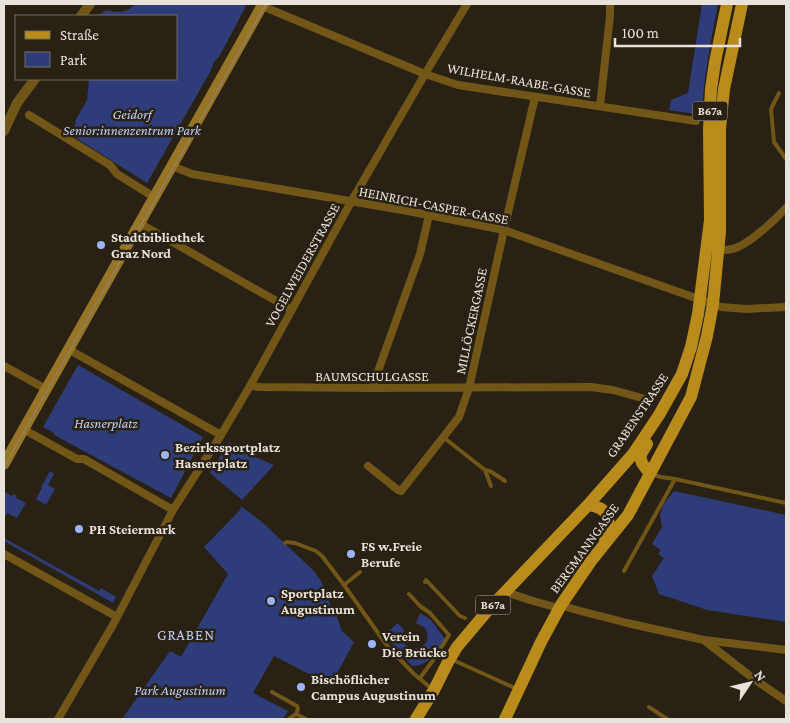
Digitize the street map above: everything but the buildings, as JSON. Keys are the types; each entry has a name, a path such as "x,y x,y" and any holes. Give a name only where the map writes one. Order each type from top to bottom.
{"main road":[{"path":"4,464 261,4"},
{"name":"GRABENSTRASSE","path":"416,719 457,648 489,609 588,505 633,454 662,410 682,374 692,348 710,220 709,129 711,89 727,4"},
{"name":"B67a","path":"713,304 719,250 720,129 723,97 742,4"},
{"name":"BERGMANNGASSE","path":"505,719 561,605 604,544 628,515 691,397 708,336 713,304"},
{"path":"650,474 642,463 640,456 660,424 662,410"},
{"path":"588,505 598,506 605,512 610,521 604,544"}],"street":[{"path":"82,15 90,4"},
{"name":"WILHELM-RAABE-GASSE","path":"261,4 425,74 458,85 696,121"},
{"name":"VOGELWEIDERSTRASSE","path":"221,435 425,74 467,4"},
{"path":"600,106 610,4"},
{"path":"4,131 14,109 34,80"},
{"name":"MILLÖCKERGASSE","path":"368,466 401,491 458,417 470,388 535,97"},
{"path":"29,115 110,165 117,174 154,197"},
{"name":"HEINRICH-CASPER-GASSE","path":"172,166 192,174 429,215 504,230 721,307 786,307"},
{"path":"719,250 731,250 738,247 768,226 786,208"},
{"path":"372,388 420,254 429,215"},
{"path":"139,224 292,310"},
{"path":"58,719 117,617 173,510 221,435 68,349"},
{"path":"4,366 46,389"},
{"name":"BAUMSCHULGASSE","path":"250,386 372,388 591,387 613,390 642,398"},
{"path":"23,429 77,459 84,460 173,510"},
{"path":"4,554 117,617"},
{"path":"506,592 533,602 555,607 561,605 627,623 704,640 786,650"},
{"path":"704,640 786,701"}],"lane":[{"path":"779,93 771,109 774,142 786,159"},
{"path":"443,437 485,470 490,471 505,481"},
{"path":"485,470 491,486"},
{"path":"650,474 786,503"},
{"path":"624,571 675,479"},
{"path":"285,544 287,542 295,543 316,551 322,556 388,647 434,690"},
{"path":"344,585 360,572"},
{"path":"425,582 426,580 460,616 465,618"},
{"path":"409,594 420,606 430,613 449,635 420,678"},
{"path":"450,659 519,690"},
{"path":"272,692 297,706 296,714 289,719"},
{"path":"649,707 667,719"},
{"path":"296,714 306,719"}],"green space":[{"name":"Geidorf Senior:innenzentrum Park","path":"135,4 243,4 246,6 147,183 70,134 87,100 89,80 178,80 178,15 99,15 106,10 118,12"},
{"path":"702,4 718,4 706,73 702,115 669,110 671,100 688,93"},
{"name":"Hasnerplatz","path":"78,365 203,437 171,498 54,435 54,433 43,427"},
{"path":"229,442 243,452 274,465 242,500 210,473"},
{"path":"50,471 54,474 48,485 55,489 46,505 36,499"},
{"path":"4,491 12,496 14,494 17,496 16,498 26,503 17,518 7,513 4,519"},
{"path":"674,491 786,515 786,622 707,610 659,594 652,576 664,558 658,554 661,550 652,544 662,527 660,515 663,505"},
{"name":"Sportplatz Augustinum","path":"241,506 262,522 314,571 321,581 333,611 335,611 342,631 354,642 334,679 325,676 319,679 274,656 253,693 288,711 283,719 122,719 170,651 181,657 228,574 204,547 240,510"},
{"path":"4,538 99,591 101,588 116,597 113,603 4,541"},
{"path":"420,613 431,620 445,639 428,661 412,666 384,635 398,623 404,630 403,639 405,645 410,648 423,646 427,642 428,635 424,627 416,623"}],"tram line":[{"path":"4,467 266,4"}],"place":[{"name":"Stadtbibliothek Graz Nord","path":"101,245"},
{"name":"Bezirkssportplatz Hasnerplatz","path":"165,455"},
{"name":"PH Steiermark","path":"79,529"},
{"name":"FS w.Freie Berufe","path":"351,554"},
{"name":"Sportplatz Augustinum","path":"271,601"},
{"name":"Verein Die Brücke","path":"372,644"},
{"name":"Bischöflicher Campus Augustinum","path":"301,687"}],"district":[{"name":"GRABEN","path":"186,635"}],"park label":[{"name":"Park Augustinum","path":"180,690"}]}
